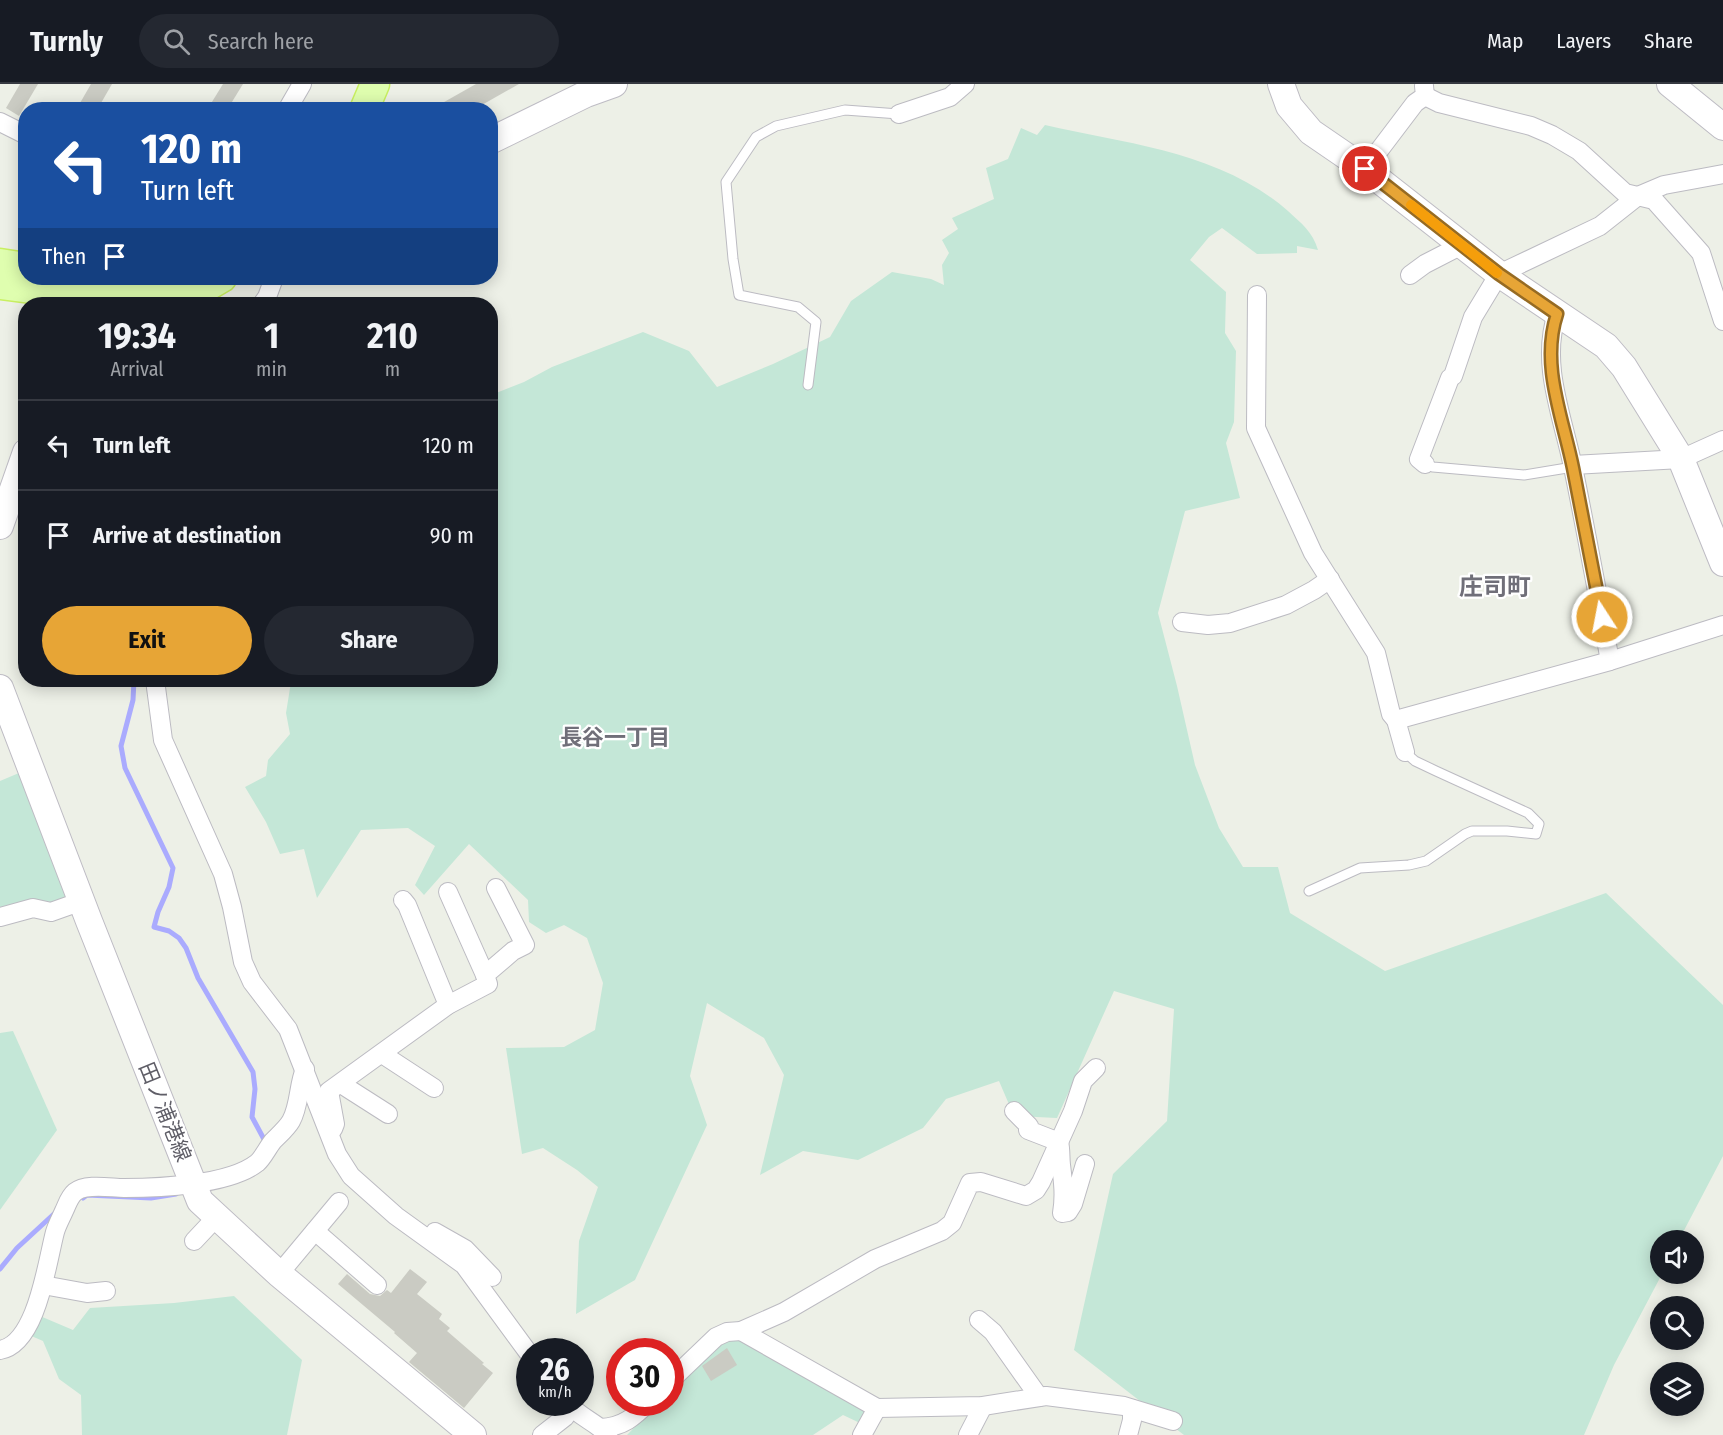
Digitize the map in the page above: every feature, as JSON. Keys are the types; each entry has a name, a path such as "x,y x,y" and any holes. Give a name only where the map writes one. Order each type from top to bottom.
{"main road":[{"path":"367,102 375,84"},
{"path":"498,137 586,94 614,84"},
{"path":"1281,84 1289,106 1311,132 1365,169 1499,274 1605,346 1624,367 1681,459 1723,563"},
{"path":"1670,84 1723,128"},
{"path":"0,263 18,266"},
{"path":"0,285 71,292 135,292 164,285"},
{"path":"190,297 210,285"},
{"path":"0,526 18,475"},
{"name":"田ノ浦港線","path":"0,688 200,1201 279,1274 473,1435"}],"street":[{"path":"292,102 302,84"},
{"path":"899,114 950,97 965,84"},
{"path":"1365,169 1425,90 1439,104 1531,126 1579,151 1626,193 1654,200 1701,253 1723,321"},
{"path":"0,122 18,131"},
{"path":"1425,464 1419,459 1450,378 1453,376 1473,318 1499,274 1600,226 1638,196 1664,185 1723,174"},
{"path":"1410,274 1462,245"},
{"path":"1257,295 1256,428 1313,553 1376,653 1391,714 1396,720 1405,752"},
{"path":"1557,314 1553,325 1551,348 1552,381 1573,465 1610,661"},
{"path":"1573,465 1681,459 1723,440"},
{"path":"1182,622 1198,625 1230,623 1286,605 1330,579"},
{"path":"1396,720 1610,661 1723,625"},
{"path":"156,687 163,740 223,874 243,962 252,982 288,1029 337,1154 351,1176 396,1216 464,1265 518,1338"},
{"path":"485,975 513,951 525,945 496,888"},
{"path":"329,1136 335,1124 329,1091 448,1005 488,984 447,892"},
{"path":"403,900 448,1005"},
{"path":"0,917 33,908 51,912 82,901"},
{"path":"382,1054 434,1088"},
{"path":"684,1368 716,1337 727,1332 741,1331 794,1306 875,1259 942,1231 952,1223 970,1183 981,1182 1026,1196 1036,1190 1073,1111 1083,1081 1096,1068"},
{"path":"0,1350 16,1342 35,1311 56,1229 69,1199 76,1191 89,1188 150,1188 207,1182 238,1172 257,1162 291,1122 305,1069"},
{"path":"341,1084 388,1114"},
{"path":"1014,1111 1029,1126 1028,1130 1059,1142"},
{"path":"1059,1142 1063,1173 1062,1213 1068,1212 1073,1204 1085,1164"},
{"path":"279,1274 339,1202"},
{"path":"396,1216 401,1212 465,1249 492,1277"},
{"path":"194,1241 209,1225"},
{"path":"315,1231 377,1285"},
{"path":"43,1285 87,1293 106,1291"},
{"path":"980,1320 993,1332 1039,1397"},
{"path":"741,1331 877,1408 983,1406 1046,1395 1124,1406 1173,1421"},
{"path":"968,1435 983,1406"},
{"path":"862,1435 877,1408"},
{"path":"1128,1435 1132,1409"},
{"path":"542,1435 565,1416"},
{"path":"584,1416 605,1432 635,1416"}],"lane":[{"path":"808,385 816,322 798,307 739,295 733,259 726,182 756,137 776,126 845,110 899,114"},
{"path":"1425,464 1433,467 1524,475 1573,465"},
{"path":"1309,891 1360,868 1408,865 1426,861 1472,831 1536,834 1539,824 1528,813 1415,761 1405,752"}],"green space":[{"path":"1045,125 1141,145 1204,163 1233,175 1262,191 1302,224 1310,233 1318,250 1297,246 1297,253 1257,254 1222,228 1209,237 1190,260 1226,292 1225,333 1236,351 1234,422 1226,443 1240,498 1185,511 1158,613 1195,765 1219,828 1243,867 1278,867 1290,913 1385,971 1606,893 1723,1005 1723,1156 1684,1230 1650,1230 1650,1284 1657,1284 1614,1365 1584,1435 1184,1435 1074,1350 1113,1174 1167,1121 1174,1009 1114,991 1057,1118 1014,1116 999,1081 946,1099 923,1128 858,1160 803,1151 760,1175 784,1075 764,1038 707,1003 690,1076 707,1125 635,1280 576,1314 579,1241 598,1187 543,1148 522,1154 506,1048 564,1047 595,1030 603,983 587,938 564,925 546,933 529,922 528,900 469,844 424,895 415,885 435,846 408,828 361,830 317,898 304,849 280,854 266,822 245,787 266,776 268,760 290,734 286,713 290,687 498,687 498,392 552,367 643,332 689,351 717,387 830,337 851,301 892,272 931,279 944,285 942,265 949,253 942,240 958,229 952,218 994,199 986,168 1008,159 1021,128 1037,135"},
{"path":"19,773 69,902 0,913 0,781"},
{"path":"13,1031 57,1130 0,1210 0,1033"},
{"path":"234,1296 302,1360 287,1435 82,1435 81,1395 59,1379 43,1341 29,1335 40,1316 73,1330 90,1308 174,1303"},
{"path":"740,1336 864,1408 865,1417 862,1424 843,1415 813,1435 627,1435 645,1416 684,1416 684,1378 723,1340"}],"building":[{"path":"20,84 38,84 27,102 18,102 18,115 6,108"},
{"path":"91,84 112,84 102,102 81,102"},
{"path":"223,84 243,84 232,102 212,102"},
{"path":"476,84 519,84 487,102 444,102"},
{"path":"410,1269 427,1282 417,1294 442,1314 439,1319 450,1328 447,1331 493,1373 464,1408 409,1362 417,1353 338,1284 347,1274 370,1294 380,1296 387,1290 391,1293"},
{"path":"727,1348 737,1365 711,1381 702,1366"}],"waterway":[{"path":"134,687 133,700 121,746 125,768 173,868 169,887 154,927 169,931 179,938 186,948 198,978 253,1072 255,1089 252,1117 266,1143"},
{"path":"83,1198 87,1195 151,1198 176,1194"},
{"path":"0,1269 17,1248 55,1213"}],"slow traffic":[{"path":"1411,205 1497,273"}],"district":[{"name":"庄司町","path":"1495,587"},
{"name":"長谷一丁目","path":"615,737"}],"route":[{"path":"1365,169 1499,274 1557,314 1553,325 1551,348 1552,381 1573,465 1602,617"}]}
